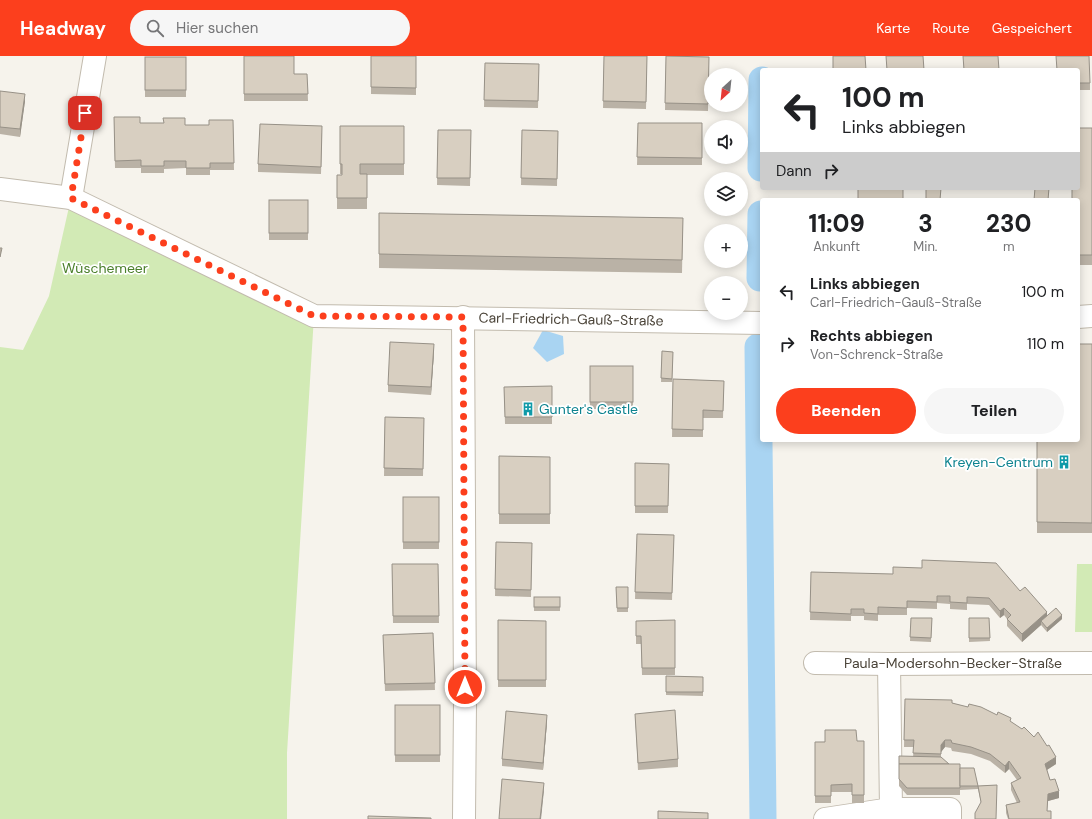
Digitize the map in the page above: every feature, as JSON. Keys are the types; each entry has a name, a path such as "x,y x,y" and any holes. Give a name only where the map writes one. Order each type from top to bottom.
{"street":[{"path":"71,198 95,56"},
{"name":"Carl-Friedrich-Gauß-Straße","path":"0,189 71,198 314,316 463,317 760,323"},
{"path":"1080,317 1092,316"},
{"path":"463,317 465,687 464,819"},
{"name":"Paula-Modersohn-Becker-Straße","path":"815,663 1092,663"},
{"path":"889,664 891,814"},
{"path":"825,819 950,809 950,819"}],"green space":[{"name":"Wüschemeer","path":"71,198 314,316 287,753 287,819 0,819 0,347 23,350 49,296"},
{"path":"1077,564 1092,564 1092,632 1075,632"}],"water":[{"path":"543,330 563,336 564,354 547,362 533,348"}],"building":[{"path":"244,56 294,56 294,74 307,74 308,94 244,94"},
{"path":"371,56 416,56 416,88 371,87"},
{"path":"604,56 647,56 646,102 603,101"},
{"path":"666,56 709,57 709,68 704,68 704,104 665,103"},
{"path":"833,56 865,56 866,68 833,68"},
{"path":"886,56 923,56 924,68 887,68"},
{"path":"963,56 998,56 999,68 964,68"},
{"path":"1056,56 1089,56 1090,83 1080,83 1080,68 1057,68"},
{"path":"145,57 186,57 186,90 145,90"},
{"path":"485,63 539,64 538,101 484,100"},
{"path":"0,91 25,94 20,129 0,127"},
{"path":"114,117 140,117 140,123 164,123 163,118 185,118 185,125 209,125 209,120 233,120 234,163 210,163 210,168 186,168 186,161 164,161 164,166 141,166 141,160 115,161"},
{"path":"638,123 702,123 702,158 637,157"},
{"path":"260,124 322,126 321,167 258,164"},
{"path":"340,126 404,126 404,164 360,164 360,174 367,174 367,198 337,198 337,175 342,175 342,164 340,164"},
{"path":"1080,128 1092,128 1092,255 1080,255 1080,198 1072,198 1072,190 1080,190"},
{"path":"438,130 471,130 470,178 437,178"},
{"path":"522,130 558,131 557,179 521,178"},
{"path":"858,190 903,190 903,198 858,198"},
{"path":"926,190 941,190 940,198 926,198"},
{"path":"1035,190 1049,190 1048,198 1034,198"},
{"path":"269,200 308,200 308,233 269,233"},
{"path":"379,213 683,218 682,260 379,254"},
{"path":"390,342 434,344 431,387 388,385"},
{"name":"Kreyen-Centrum","path":"1080,344 1092,344 1092,523 1037,522 1037,442 1080,442"},
{"path":"662,351 673,352 672,379 661,378"},
{"path":"590,366 633,366 633,402 590,402"},
{"path":"673,379 724,381 723,411 703,410 703,430 672,429"},
{"name":"Gunter's Castle","path":"552,386 552,417 505,417 504,387"},
{"path":"385,417 424,418 423,469 384,468"},
{"path":"499,456 550,457 550,514 499,514"},
{"path":"635,463 669,464 668,506 635,506"},
{"path":"403,497 439,497 439,542 403,542"},
{"path":"637,534 674,535 672,593 635,592"},
{"path":"496,542 532,543 531,590 495,589"},
{"path":"922,560 996,563 1020,591 1025,587 1047,612 1022,634 1007,619 1011,615 1004,608 1000,611 989,598 967,597 967,603 950,602 950,596 937,596 937,602 907,601 907,608 878,607 878,614 864,613 864,609 851,609 851,614 810,612 811,572 893,574 893,567 922,568"},
{"path":"392,564 438,564 439,616 393,616"},
{"path":"616,587 628,587 628,608 617,608"},
{"path":"534,597 560,597 560,607 534,607"},
{"path":"1056,608 1062,615 1047,628 1041,621"},
{"path":"911,618 932,618 931,638 910,637"},
{"path":"969,618 989,618 990,638 969,638"},
{"path":"498,620 546,621 546,680 498,680"},
{"path":"675,620 675,668 642,668 641,636 636,636 636,621"},
{"path":"433,633 435,683 385,684 383,635"},
{"path":"666,676 703,677 703,692 666,692"},
{"path":"905,699 952,700 952,703 968,707 969,704 981,707 997,715 998,712 1011,718 1010,721 1022,729 1024,727 1034,737 1038,732 1047,746 1049,745 1056,757 1045,764 1050,780 1055,779 1059,791 1048,794 1047,811 1051,811 1051,819 1009,819 1006,805 1020,802 1011,783 1021,778 1009,761 1005,766 990,754 971,747 952,743 951,740 945,740 941,745 941,754 913,753 914,740 904,740"},
{"path":"395,705 440,705 440,755 395,755"},
{"path":"675,710 678,759 638,763 635,714"},
{"path":"506,711 547,715 543,763 502,759"},
{"path":"825,730 856,730 857,741 864,741 864,795 852,795 852,784 831,785 831,796 815,796 815,742 825,742"},
{"path":"899,756 941,757 949,764 899,764"},
{"path":"899,764 960,764 960,788 907,788 899,779"},
{"path":"960,768 974,768 978,786 960,786"},
{"path":"502,779 544,783 540,819 499,819"},
{"path":"997,785 996,819 975,819 975,813 981,802 978,786"},
{"path":"658,811 708,813 708,819 658,819"},
{"path":"368,816 431,818 431,819 368,819"}],"waterway":[{"path":"758,347 763,819"}],"place":[{"name":"Gunter's Castle","path":"528,409"},
{"name":"Kreyen-Centrum","path":"1064,462"}],"route":[{"path":"85,113 71,198 314,316 463,317 465,687"}]}
